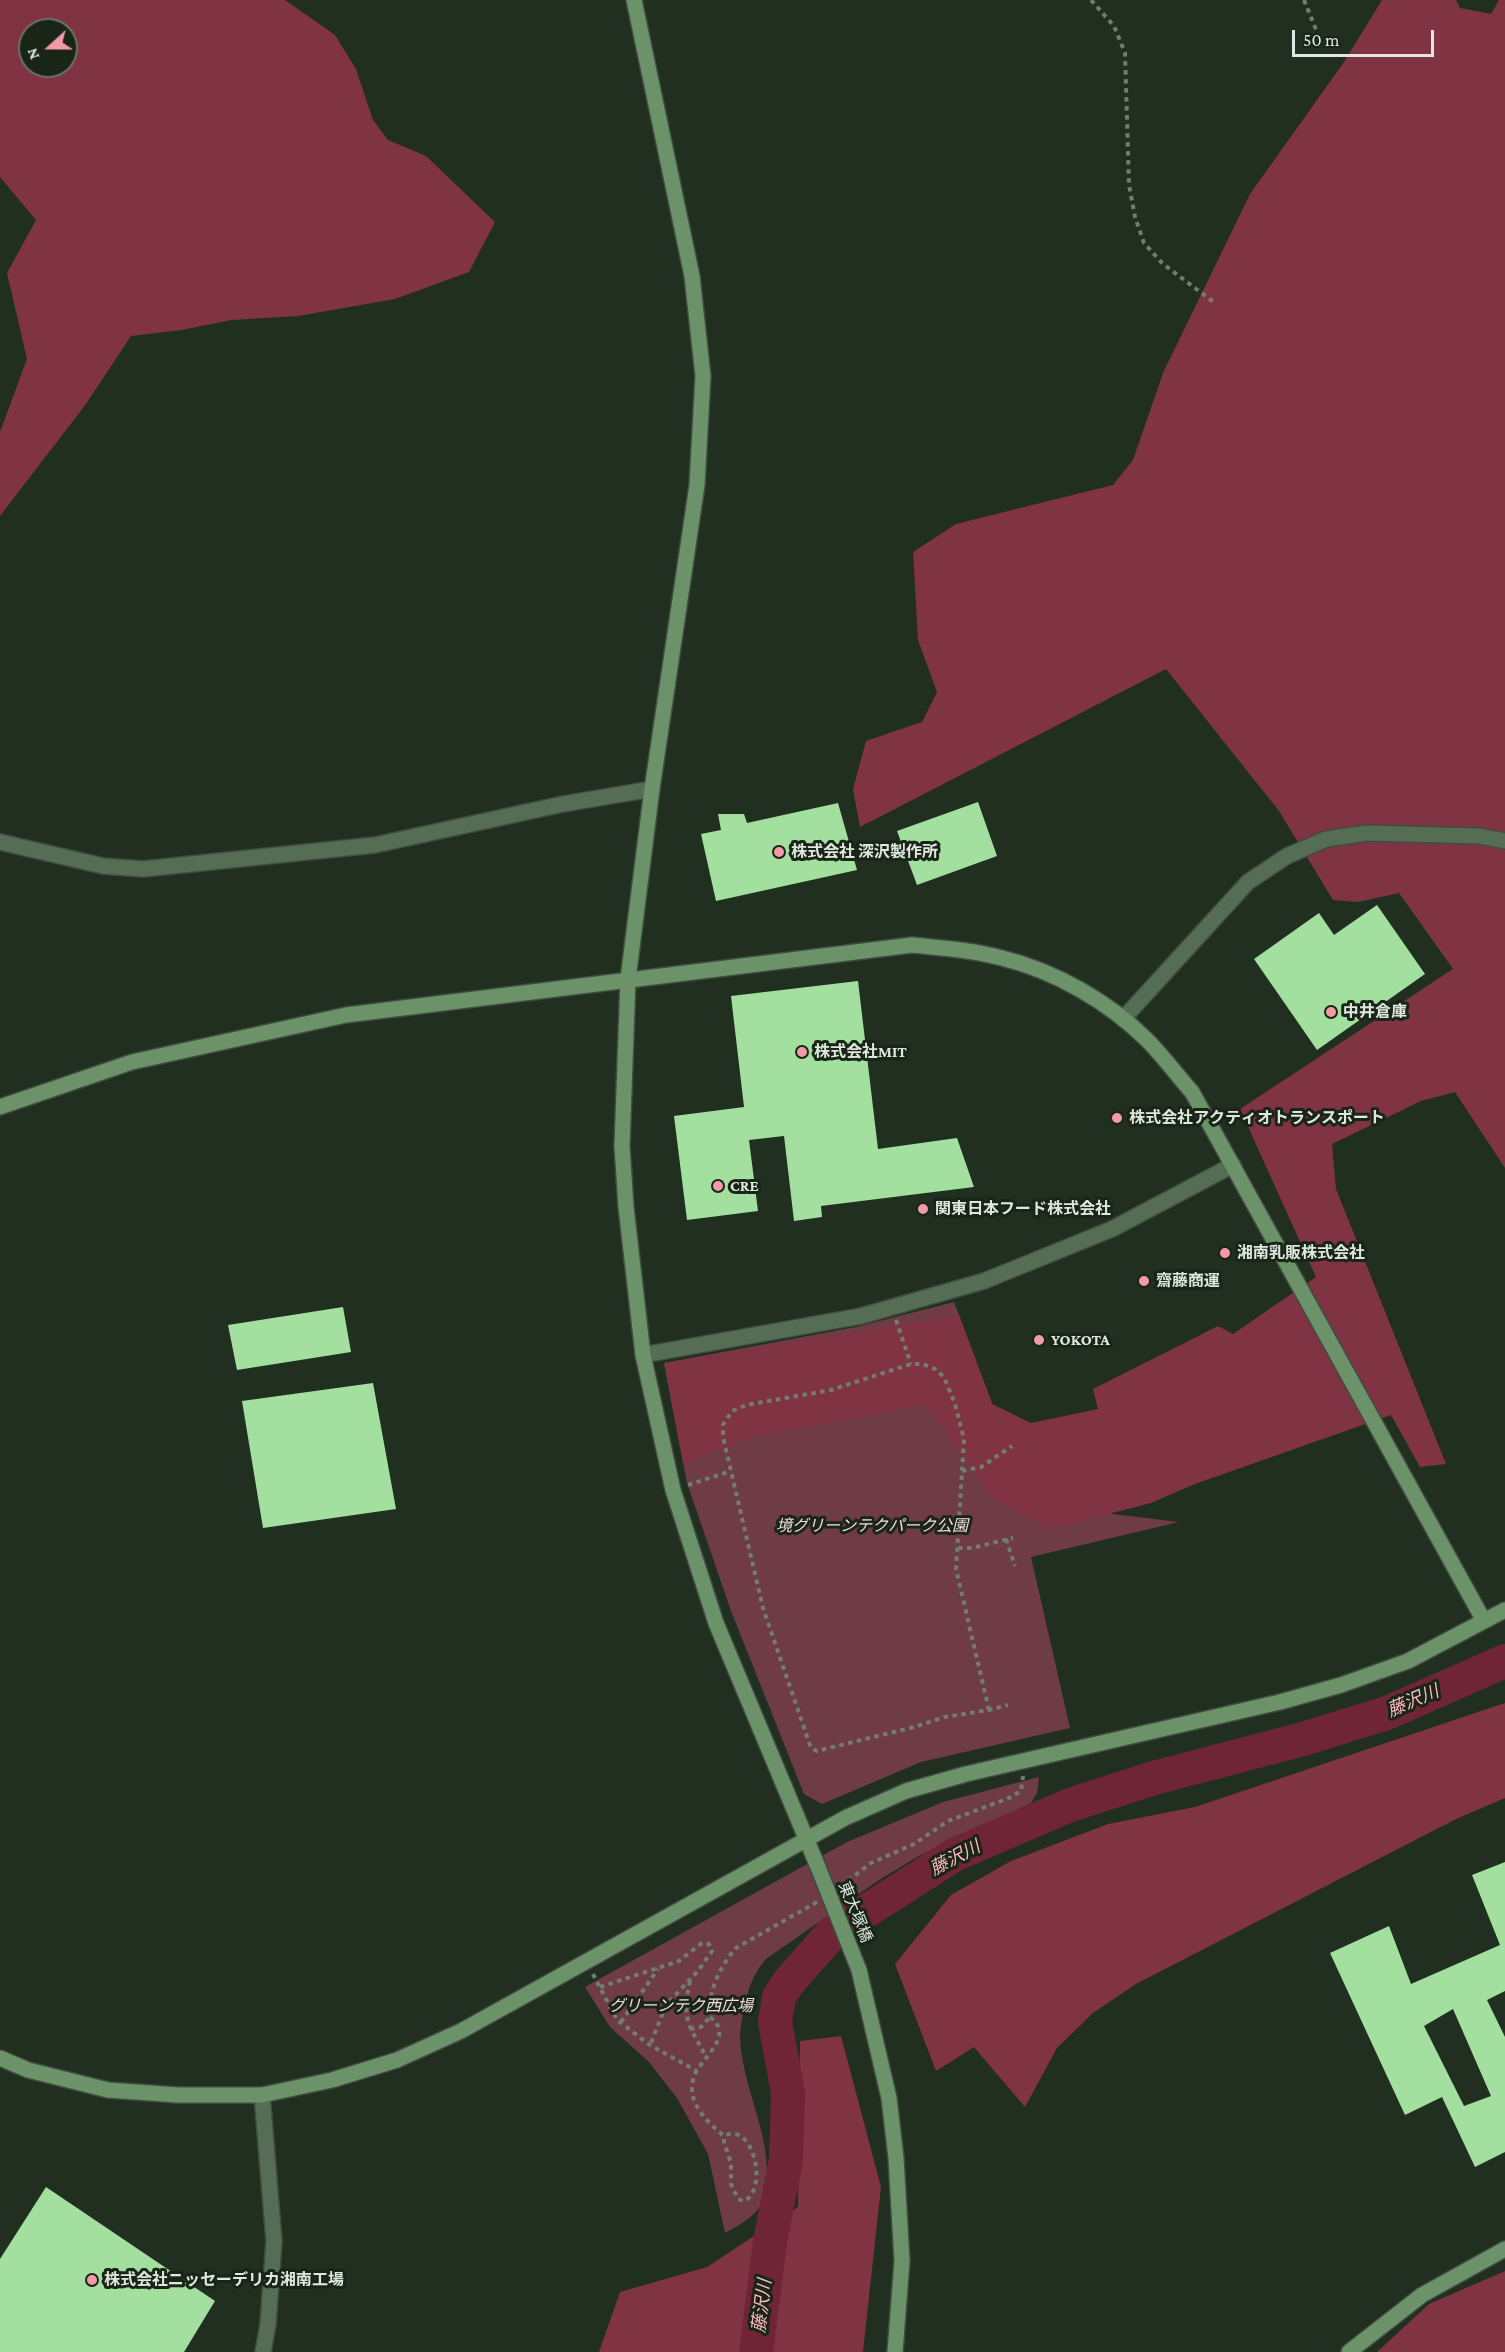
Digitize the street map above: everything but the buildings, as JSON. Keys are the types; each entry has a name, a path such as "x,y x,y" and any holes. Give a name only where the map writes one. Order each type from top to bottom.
{"street":[{"name":"東大塚橋","path":"634,0 692,276 703,376 697,485 652,789 628,979 622,1146 626,1206 643,1355 673,1490 716,1623 808,1841 859,1970 889,2098 896,2158 903,2261 895,2352"},
{"path":"0,842 103,866 143,868 375,844 563,804 652,789"},
{"path":"1123,1019 1248,882 1287,856 1326,839 1368,833 1479,836 1505,841"},
{"path":"0,1107 132,1062 346,1015 912,945 961,950 1003,958 1065,981 1123,1019 1148,1041 1192,1092 1484,1621"},
{"path":"643,1355 861,1316 984,1281 1112,1229 1233,1165"},
{"path":"0,2058 28,2070 108,2090 177,2095 262,2096 332,2080 397,2060 461,2031 808,1841 845,1818 906,1791 1021,1761 1280,1702 1341,1685 1408,1661 1505,1610"},
{"path":"262,2096 274,2241 268,2324 263,2352"},
{"path":"1349,2352 1422,2295 1505,2250"}],"path":[{"path":"1091,0 1114,26 1125,53 1129,185 1135,218 1144,243 1163,264 1215,303"},
{"path":"1304,0 1317,32"},
{"path":"891,1308 911,1364"},
{"path":"989,1710 956,1569 964,1439 955,1404 944,1377 935,1369 923,1364 911,1364 831,1390 746,1405 732,1412 723,1425 723,1437 730,1471 763,1608 811,1749 817,1751 945,1717 989,1710 1008,1705"},
{"path":"963,1472 981,1467 1012,1446"},
{"path":"673,1490 730,1471"},
{"path":"958,1548 972,1548 1013,1538"},
{"path":"1006,1539 1015,1566"},
{"path":"837,1889 871,1863 914,1844 948,1821 1009,1798 1021,1791 1021,1761"},
{"path":"690,2029 701,2027 710,2017 710,1995 731,1954 744,1944 818,1902"},
{"path":"650,2045 666,2005 690,1980 712,1951 709,1944 702,1943 679,1961 600,1987 621,2022 650,2045 697,2071"},
{"path":"621,2022 658,1969"},
{"path":"690,1980 686,2001 687,2020 706,2057"},
{"path":"710,2017 715,2021 719,2035 717,2045 697,2071 692,2089 696,2106 724,2136 731,2163 731,2184 738,2199 744,2201 752,2195 755,2189 756,2168 750,2149 741,2134 735,2132 724,2136"}],"green space":[{"name":"境グリーンテクパーク公園","path":"954,1302 1001,1427 1041,1493 1113,1514 1179,1522 1031,1557 1070,1728 921,1762 822,1804 804,1794 731,1611 687,1483 664,1363 856,1327"},
{"name":"グリーンテク西広場","path":"1039,1777 1037,1793 1031,1803 917,1857 879,1880 766,1959 761,1965 747,1994 740,2035 745,2071 764,2142 766,2188 758,2210 725,2233 708,2154 677,2098 648,2061 610,2027 585,1987 847,1842 943,1802"}],"shaded area":[{"path":"0,0 285,0 335,35 356,69 373,120 388,140 426,156 495,222 469,272 395,299 298,316 231,320 182,330 131,336 86,404 0,516 0,432 27,359 7,273 36,220 0,177"},
{"path":"1382,0 1456,0 1460,8 1491,14 1499,0 1505,0 1505,1168 1455,1092 1421,1101 1332,1144 1336,1189 1446,1464 1420,1467 1391,1415 1195,1484 1151,1503 1049,1529 993,1498 925,1405 749,1438 683,1463 664,1363 959,1315 992,1404 1031,1423 1098,1409 1093,1389 1218,1326 1233,1334 1316,1277 1240,1109 1453,969 1399,893 1358,902 1333,900 1279,811 1166,669 860,827 853,789 866,741 922,722 937,692 918,640 913,552 956,524 1113,485 1133,460 1163,373 1250,194 1344,62"},
{"path":"1505,1703 1505,1798 1456,1819 1136,1984 1093,2013 1057,2048 1025,2107 974,2047 936,2071 895,1964 951,1895 1011,1861 1108,1824 1195,1807"},
{"path":"841,2036 881,2187 863,2352 599,2352 620,2292 707,2267 798,2207 800,2041"},
{"path":"1505,2271 1505,2352 1377,2352 1429,2304"}],"waterway":[{"name":"藤沢川","path":"756,2352 770,2242 786,2160 788,2093 775,2022 779,1997 788,1983 832,1933 954,1855 1070,1805 1154,1778 1303,1739 1387,1713 1505,1661"}],"place":[{"name":"株式会社 深沢製作所","path":"779,852"},
{"name":"中井倉庫","path":"1331,1012"},
{"name":"株式会社MIT","path":"802,1052"},
{"name":"株式会社アクティオトランスポート","path":"1117,1118"},
{"name":"CRE","path":"718,1186"},
{"name":"関東日本フード株式会社","path":"923,1209"},
{"name":"湘南乳販株式会社","path":"1225,1253"},
{"name":"齋藤商運","path":"1144,1281"},
{"name":"YOKOTA","path":"1039,1340"},
{"name":"株式会社ニッセーデリカ湘南工場","path":"92,2280"}]}
